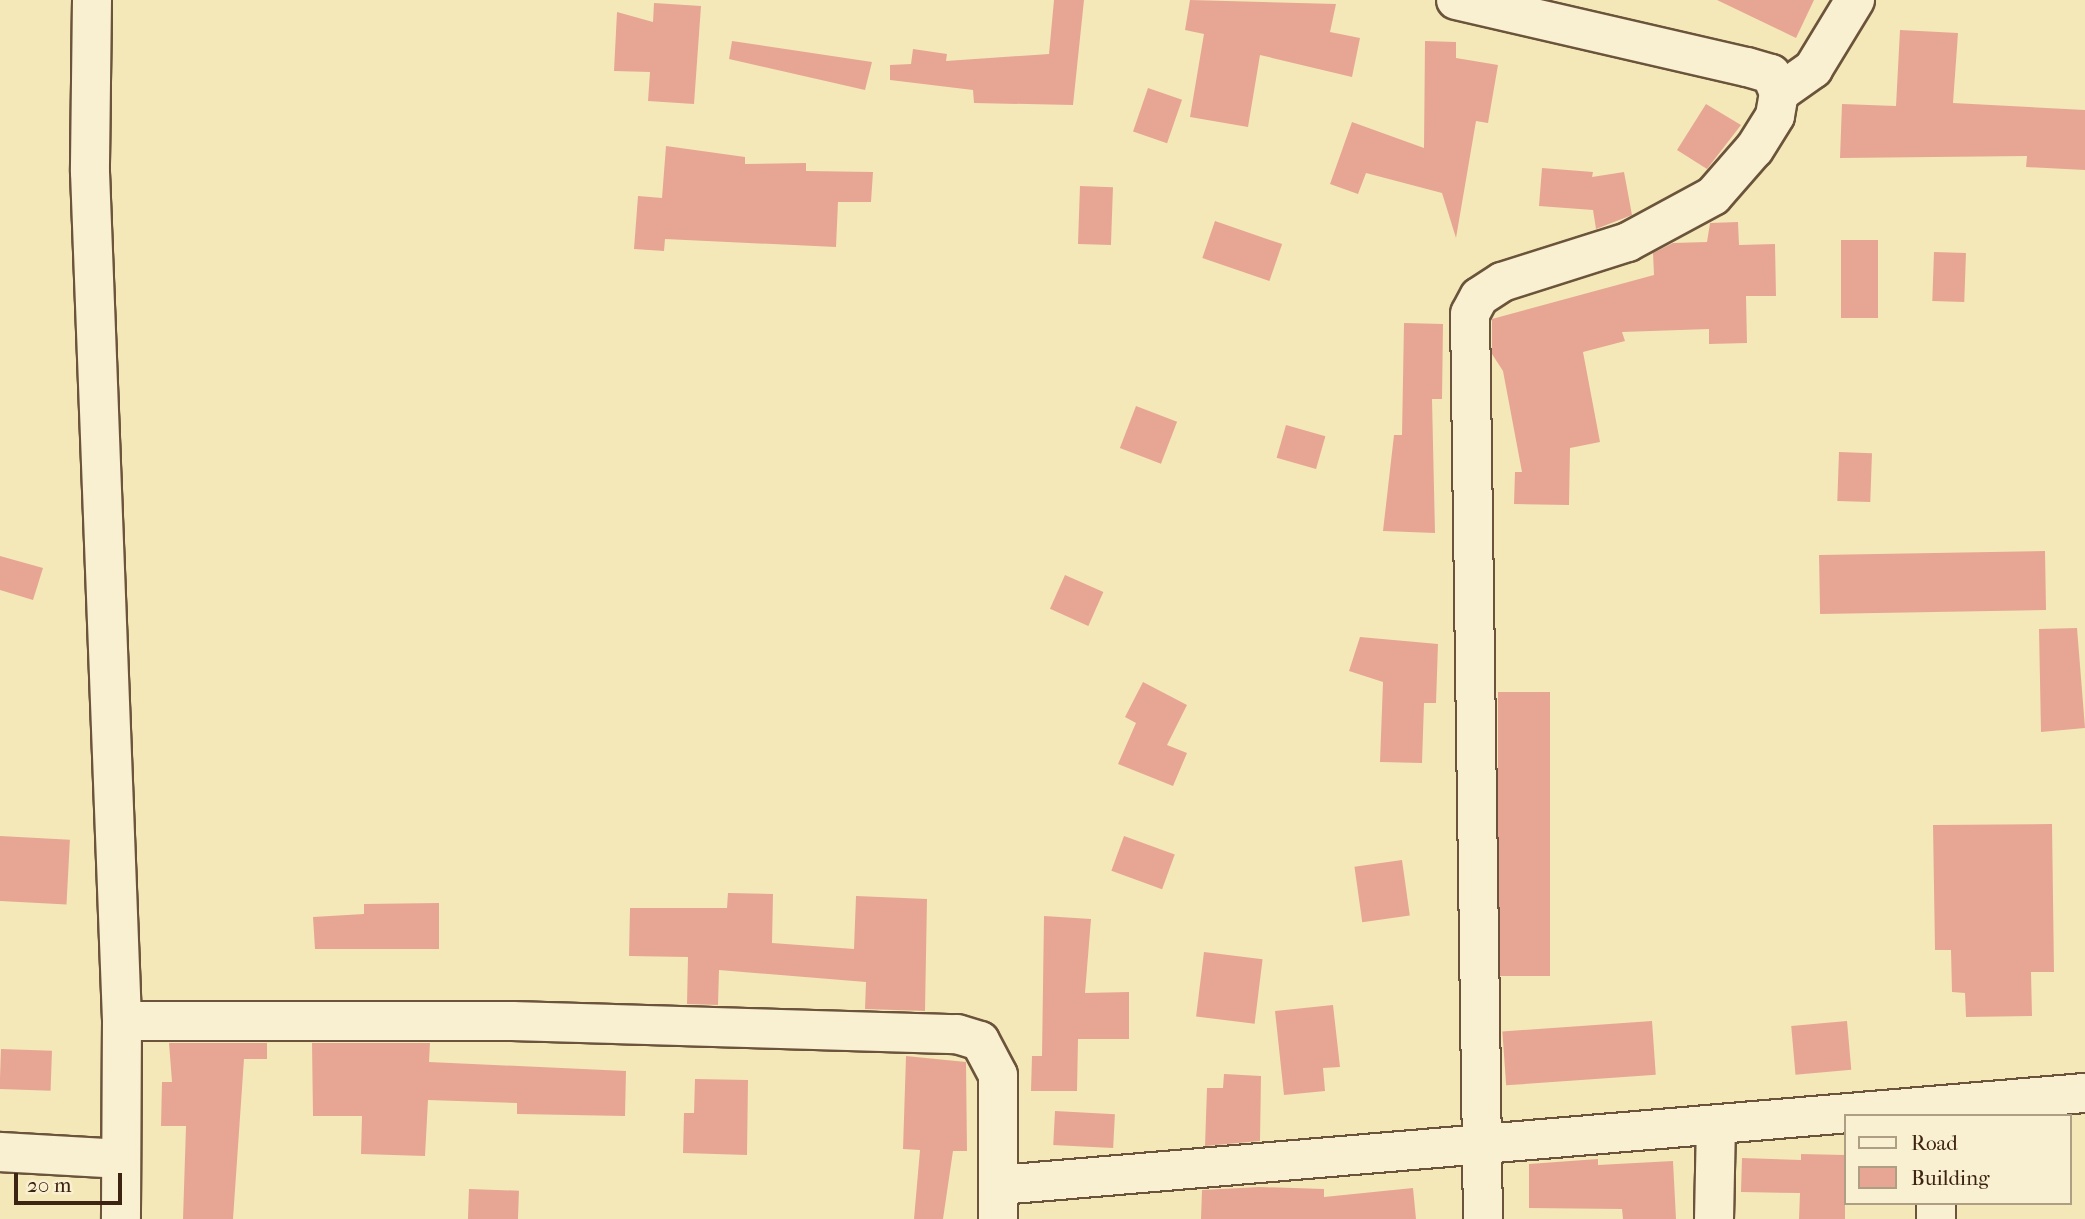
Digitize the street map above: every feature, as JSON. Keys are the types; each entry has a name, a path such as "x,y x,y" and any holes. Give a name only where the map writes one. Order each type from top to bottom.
{"street":[{"path":"92,0 90,172 122,1021 121,1219"},
{"path":"1456,0 1747,66 1771,74 1779,93 1775,116 1754,149 1713,197 1628,242 1502,282 1479,296 1470,314 1483,1219"},
{"path":"1779,93 1813,69 1855,0"},
{"path":"122,1021 512,1021 957,1034 980,1041 998,1074 999,1202 1480,1146 1843,1117"},
{"path":"1889,1114 2085,1093"},
{"path":"1714,1219 1716,1125"},
{"path":"0,1152 121,1158"}],"building":[{"path":"1054,0 1084,0 1073,105 974,103 973,90 890,80 890,65 911,64 913,49 947,54 946,61 1049,54"},
{"path":"1190,0 1336,4 1330,32 1360,38 1352,77 1260,55 1248,127 1190,117 1204,34 1185,30"},
{"path":"1717,0 1814,0 1796,38"},
{"path":"654,3 701,6 694,104 648,101 650,72 614,71 617,12 653,22"},
{"path":"1900,30 1958,33 1953,103 2085,110 2085,170 2026,167 2027,156 1840,158 1842,104 1896,106"},
{"path":"732,41 872,62 865,90 729,59"},
{"path":"1425,41 1456,42 1456,58 1498,65 1488,123 1476,121 1456,238 1442,193 1366,173 1358,194 1330,184 1352,122 1424,148"},
{"path":"1148,88 1182,100 1167,143 1133,131"},
{"path":"1706,104 1741,125 1707,169 1677,150"},
{"path":"666,146 745,157 745,164 806,163 806,171 873,172 871,202 838,202 836,247 665,239 664,251 634,249 638,196 662,198"},
{"path":"1542,168 1593,172 1592,177 1624,172 1632,215 1596,229 1593,210 1539,206"},
{"path":"1080,186 1113,187 1111,245 1078,244"},
{"path":"1215,221 1282,244 1269,281 1202,258"},
{"path":"1738,222 1739,245 1775,244 1776,296 1746,296 1747,343 1709,344 1709,329 1622,332 1625,341 1583,352 1600,442 1570,448 1569,505 1514,504 1515,472 1522,472 1503,371 1492,354 1492,319 1654,275 1653,253 1673,243 1707,242 1710,223"},
{"path":"1841,240 1878,240 1878,318 1841,318"},
{"path":"1934,252 1966,253 1964,302 1932,301"},
{"path":"1404,323 1443,324 1442,399 1432,399 1435,533 1383,531 1394,435 1402,435"},
{"path":"1136,406 1177,422 1161,464 1120,448"},
{"path":"1286,425 1325,436 1316,469 1277,458"},
{"path":"1839,452 1872,453 1870,502 1837,501"},
{"path":"2045,551 2046,610 1820,614 1819,555"},
{"path":"0,556 43,568 33,600 0,590"},
{"path":"1065,575 1103,592 1088,626 1050,609"},
{"path":"2077,628 2085,728 2041,732 2039,629"},
{"path":"1360,637 1438,644 1436,703 1424,703 1422,763 1380,762 1383,682 1349,671"},
{"path":"1143,682 1187,705 1167,745 1187,753 1173,786 1118,764 1136,723 1125,717"},
{"path":"1498,692 1550,692 1550,976 1498,976"},
{"path":"2052,824 2054,972 2031,972 2032,1016 1966,1017 1965,993 1952,992 1951,950 1935,950 1933,825"},
{"path":"0,836 70,840 67,905 0,901"},
{"path":"1124,836 1175,854 1162,889 1111,871"},
{"path":"1402,860 1410,915 1362,922 1354,867"},
{"path":"728,893 773,894 772,943 854,949 856,896 927,899 925,1011 865,1009 866,982 719,970 718,1005 687,1004 688,957 629,956 630,908 727,908"},
{"path":"439,903 439,949 315,949 313,917 364,914 364,904"},
{"path":"1044,916 1091,919 1085,993 1129,992 1129,1039 1078,1039 1077,1091 1031,1091 1032,1056 1042,1056"},
{"path":"1204,952 1263,959 1255,1024 1196,1017"},
{"path":"1333,1005 1340,1067 1323,1068 1325,1091 1284,1095 1275,1011"},
{"path":"1652,1021 1656,1075 1506,1085 1502,1031"},
{"path":"1847,1021 1851,1070 1795,1075 1791,1026"},
{"path":"169,1043 267,1043 267,1059 244,1059 233,1219 183,1219 186,1126 161,1126 162,1082 172,1082"},
{"path":"312,1043 430,1043 429,1062 626,1071 625,1116 517,1114 517,1103 428,1100 425,1156 361,1154 362,1116 313,1116"},
{"path":"1,1049 52,1051 51,1091 0,1089"},
{"path":"906,1056 966,1062 967,1151 953,1151 943,1219 914,1219 920,1150 903,1149"},
{"path":"1224,1074 1261,1076 1260,1141 1205,1146 1207,1088 1223,1088"},
{"path":"695,1079 748,1080 747,1155 683,1153 684,1113 694,1113"},
{"path":"1055,1111 1115,1114 1113,1148 1053,1145"},
{"path":"1801,1154 1843,1155 1845,1219 1799,1219 1800,1193 1741,1192 1742,1158 1801,1160"},
{"path":"1598,1159 1598,1165 1673,1161 1676,1219 1623,1219 1622,1209 1529,1208 1529,1164"},
{"path":"1259,1187 1324,1189 1324,1197 1413,1188 1416,1219 1201,1219 1202,1190"},
{"path":"469,1189 519,1191 518,1219 468,1219"}]}
